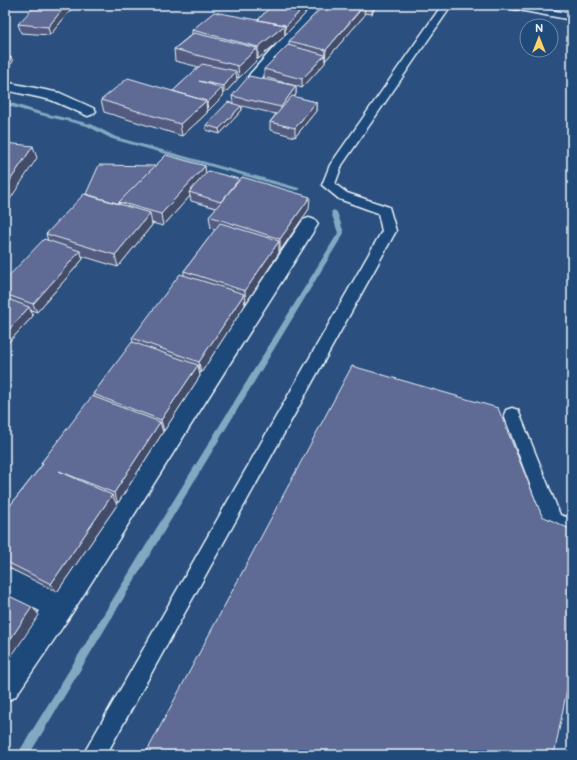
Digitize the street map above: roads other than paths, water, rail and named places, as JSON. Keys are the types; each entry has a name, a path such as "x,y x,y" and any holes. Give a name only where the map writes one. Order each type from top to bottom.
{"street":[{"path":"256,77 319,5"},
{"path":"5,86 55,96 88,111"},
{"path":"5,687 60,606 309,224"},
{"path":"5,580 60,606"}],"lane":[{"path":"94,755 389,231 384,210 343,196 328,185 336,165 447,5"},
{"path":"508,5 572,17"},
{"path":"512,415 553,521 572,528"}],"waterway":[{"path":"5,103 38,113 89,125 114,138 297,189"},
{"path":"23,755 341,233 334,212"}]}
